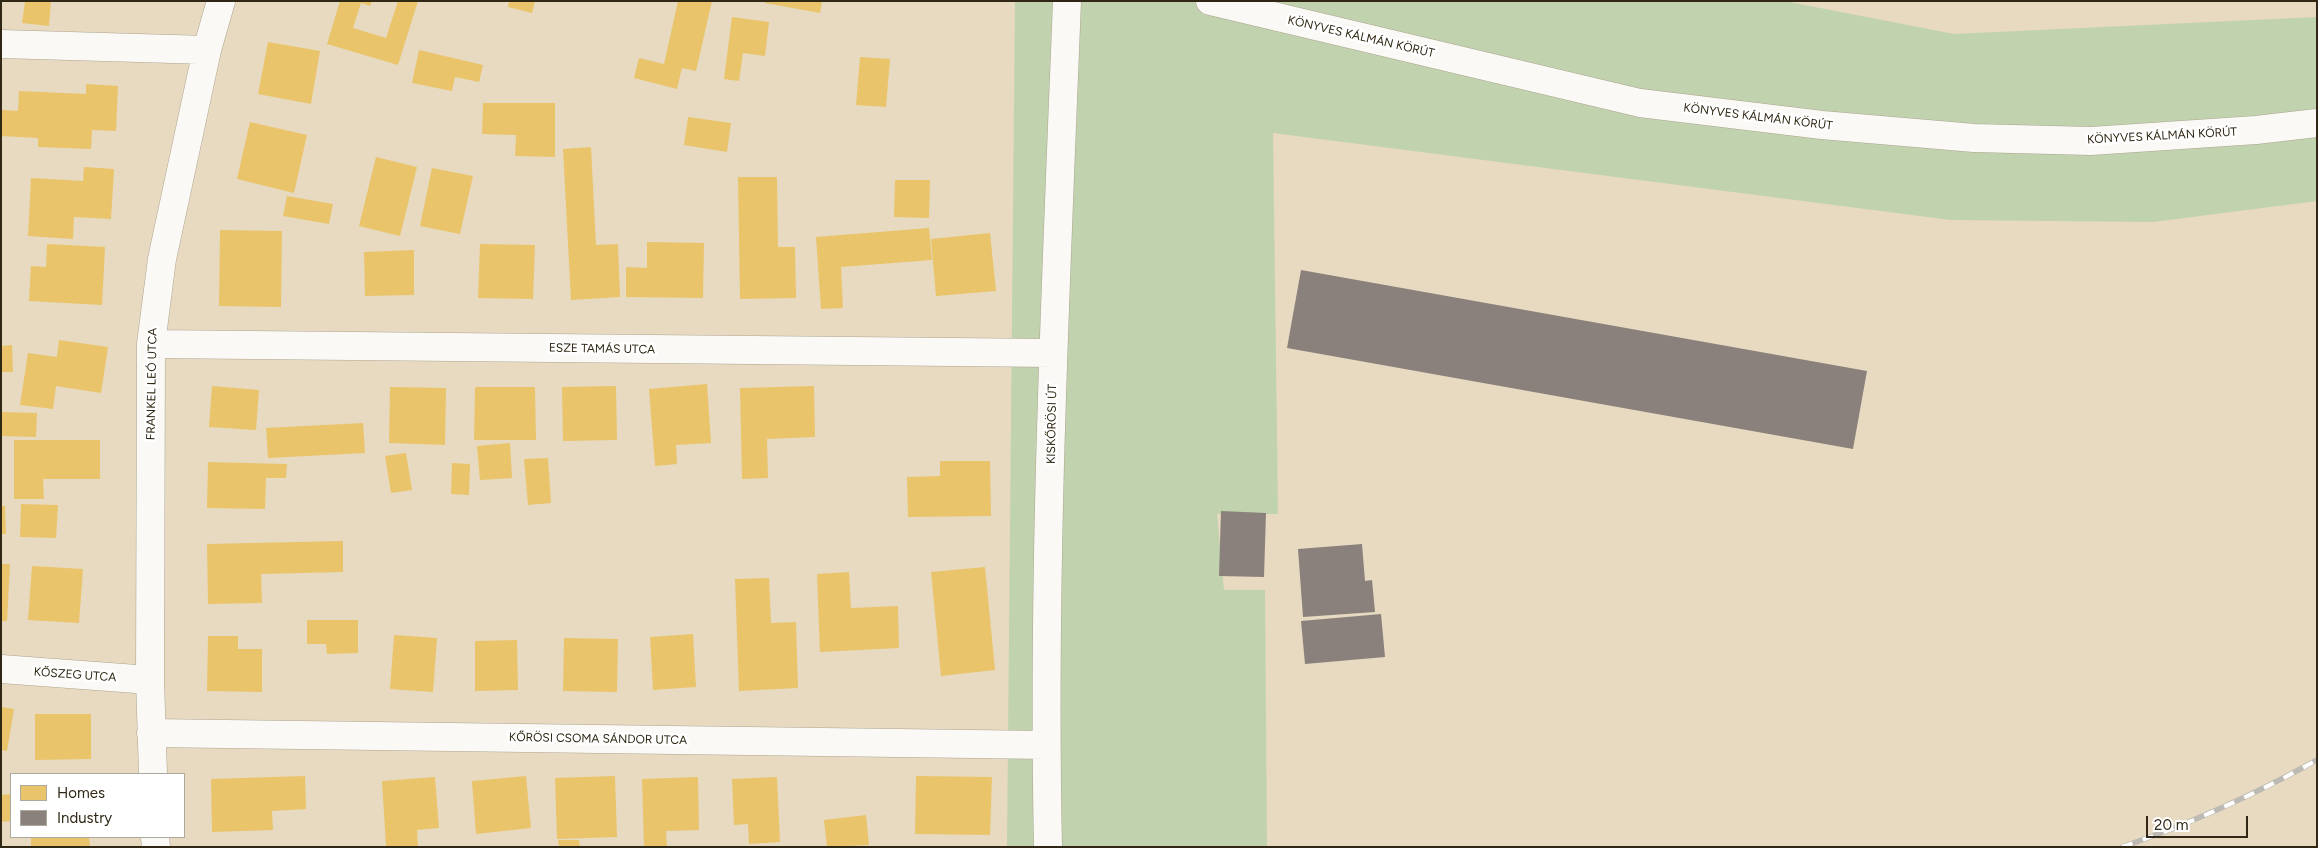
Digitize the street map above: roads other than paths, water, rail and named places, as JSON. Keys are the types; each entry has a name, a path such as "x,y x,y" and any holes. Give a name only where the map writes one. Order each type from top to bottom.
{"street":[{"name":"FRANKEL LEÓ UTCA","path":"153,773 150,680 151,344 162,259 207,50 221,1"},
{"name":"KISKŐRÖSI ÚT","path":"1048,847 1046,745 1053,353 1067,1"},
{"name":"KÖNYVES KÁLMÁN KÖRÚT","path":"1210,1 1640,103 1822,125 1974,138 2090,141 2256,130 2317,123"},
{"path":"1,44 207,50"},
{"name":"ESZE TAMÁS UTCA","path":"151,344 1053,353"},
{"name":"KŐSZEG UTCA","path":"1,669 150,680"},
{"name":"KŐRÖSI CSOMA SÁNDOR UTCA","path":"151,733 1046,745"}],"railway":[{"path":"2122,847 2172,829 2221,808 2317,760"}]}
